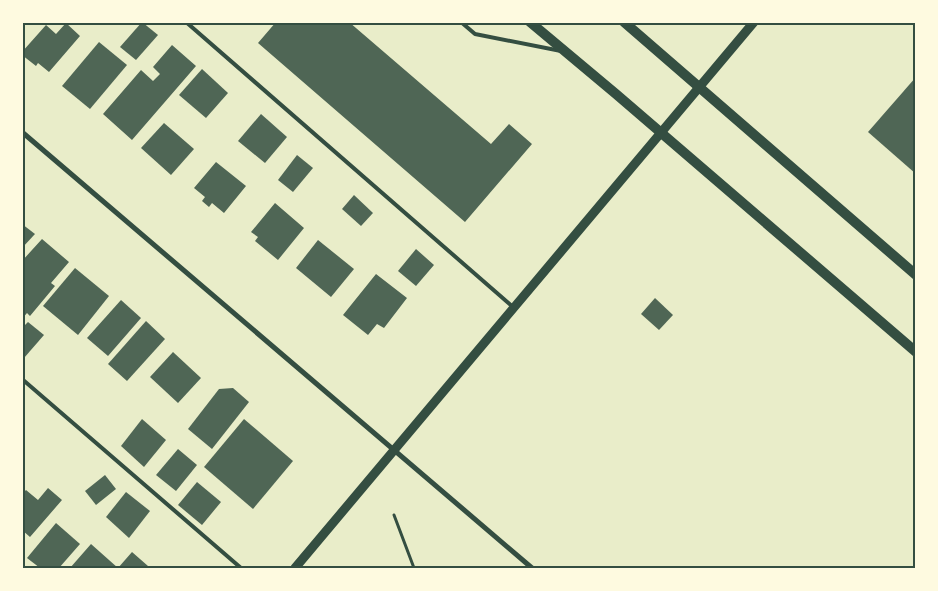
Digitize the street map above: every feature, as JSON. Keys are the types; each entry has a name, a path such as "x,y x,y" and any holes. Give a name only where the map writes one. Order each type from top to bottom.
{"main road":[{"path":"530,22 916,352"},
{"path":"624,22 699,89 916,275"}],"street":[{"path":"295,568 754,22"},
{"path":"22,132 532,568"}],"lane":[{"path":"186,22 514,308"},
{"path":"461,22 474,34 564,52"},
{"path":"22,379 241,568"}],"path":[{"path":"394,515 414,568"}],"building":[{"path":"142,22 158,35 136,60 120,47"},
{"path":"276,22 349,22 491,144 509,124 532,144 465,222 258,43"},
{"path":"66,23 80,36 49,72 38,63 36,66 22,55 22,52 46,25 56,34"},
{"path":"99,42 127,65 90,109 62,86"},
{"path":"172,45 196,66 132,140 103,114 141,70 153,81 160,74 153,67"},
{"path":"202,69 228,93 206,118 179,95"},
{"path":"916,77 916,174 868,132"},
{"path":"261,114 287,137 265,163 238,141"},
{"path":"164,123 194,149 171,175 141,148"},
{"path":"297,155 313,168 293,192 278,180"},
{"path":"216,162 246,186 224,213 212,203 209,207 202,201 205,197 194,188"},
{"path":"354,195 373,213 361,226 342,209"},
{"path":"275,203 304,228 278,260 255,241 258,237 251,232"},
{"path":"22,224 35,234 22,248"},
{"path":"42,239 69,262 51,283 55,286 30,316 27,313 22,319 22,261"},
{"path":"318,240 354,269 331,297 296,268"},
{"path":"416,249 434,265 416,286 398,271"},
{"path":"75,268 109,296 78,335 43,306"},
{"path":"376,274 407,298 384,328 377,324 368,335 343,315"},
{"path":"655,298 673,315 659,330 641,314"},
{"path":"121,300 141,318 108,356 87,338"},
{"path":"146,321 165,339 127,381 108,364"},
{"path":"28,322 44,335 24,358 22,357 22,328"},
{"path":"173,352 201,378 178,403 150,377"},
{"path":"233,388 249,402 212,449 188,429 219,389"},
{"path":"142,419 166,440 144,467 121,446"},
{"path":"244,419 293,461 253,509 204,467"},
{"path":"178,449 197,465 176,491 156,475"},
{"path":"105,475 116,489 96,505 85,491"},
{"path":"197,482 221,502 202,525 178,505"},
{"path":"48,488 62,500 30,537 22,530 22,494 26,490 38,500"},
{"path":"126,492 150,511 129,538 106,517"},
{"path":"56,523 80,544 59,568 40,568 27,558"},
{"path":"91,544 118,568 70,568"},
{"path":"132,552 148,566 146,568 118,568"}]}
